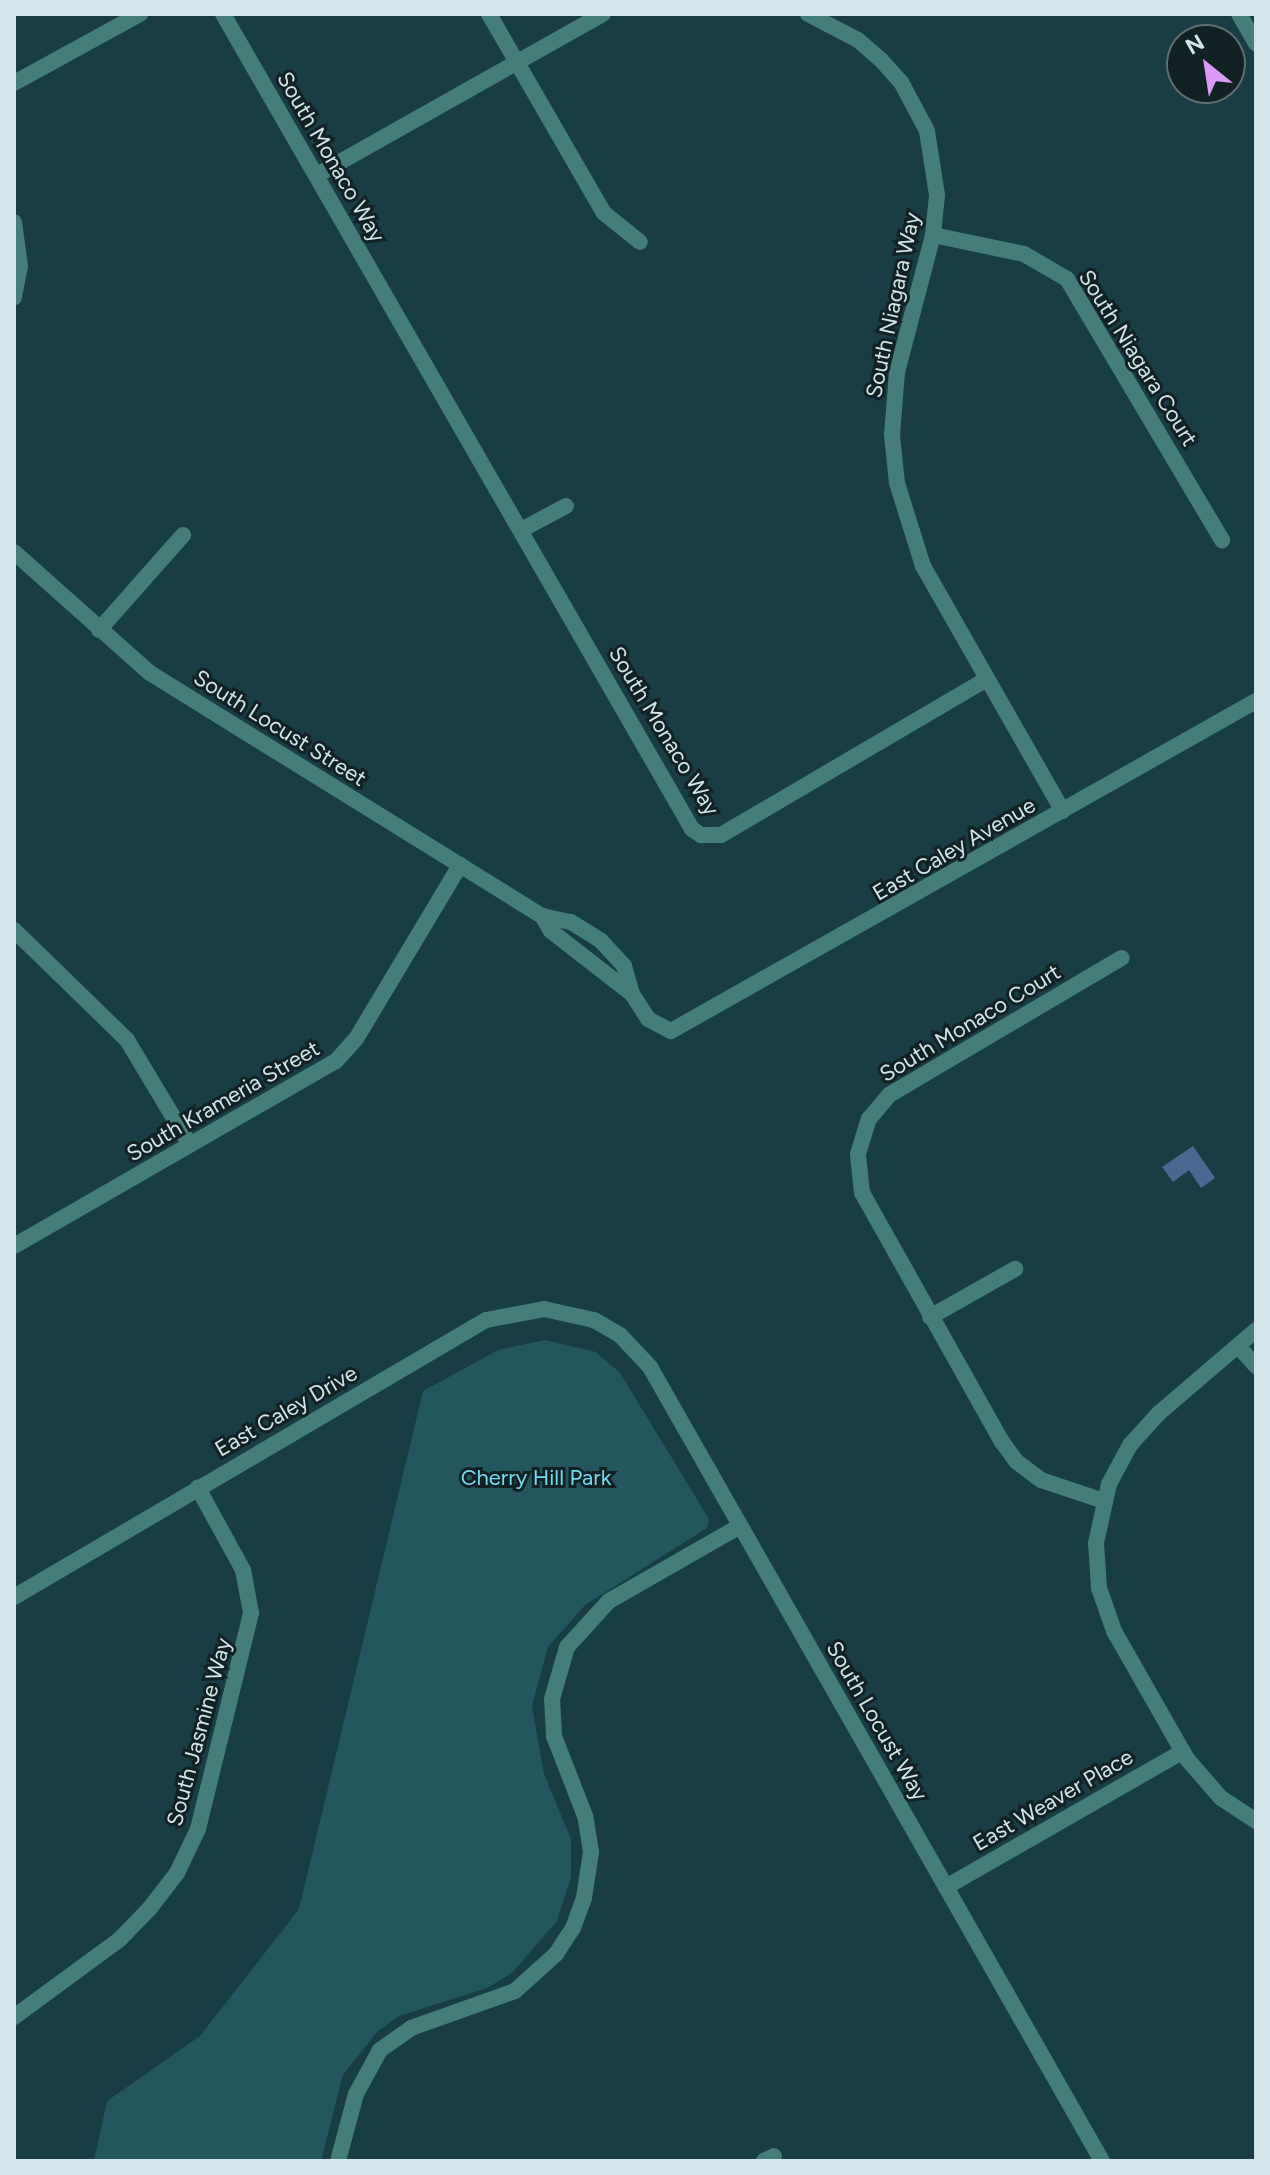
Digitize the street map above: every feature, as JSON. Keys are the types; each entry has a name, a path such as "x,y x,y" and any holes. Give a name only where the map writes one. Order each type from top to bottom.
{"street":[{"path":"14,83 140,14"},
{"name":"South Monaco Way","path":"223,14 692,829 701,835 721,835 987,679"},
{"path":"489,14 604,213 640,242"},
{"path":"317,175 603,14"},
{"name":"South Niagara Way","path":"808,14 870,50 917,108 934,162 933,235 897,372 892,435 897,483 923,566 1063,811"},
{"path":"1239,14 1256,44"},
{"path":"14,222 20,266 14,297"},
{"name":"South Niagara Court","path":"933,235 1024,254 1067,279 1222,540"},
{"path":"521,530 566,506"},
{"path":"99,630 183,535"},
{"name":"South Locust Street","path":"14,552 150,673 542,916 551,931 632,994 648,1019 671,1031"},
{"name":"East Caley Avenue","path":"671,1031 1256,701"},
{"name":"South Krameria Street","path":"14,1246 321,1072 347,1051 460,865"},
{"path":"14,930 113,1023 190,1145"},
{"name":"South Monaco Court","path":"1104,1501 1041,1480 1016,1461 930,1317 862,1193 858,1154 869,1119 889,1095 1122,958"},
{"path":"930,1317 1015,1269"},
{"name":"East Caley Drive","path":"14,1597 486,1320 544,1309 594,1320"},
{"name":"South Locust Way","path":"594,1320 620,1335 650,1367 1102,2161"},
{"path":"1256,1330 1147,1425 1117,1467 1104,1501 1096,1543 1103,1601 1114,1631 1183,1751 1221,1798 1256,1821"},
{"path":"1238,1346 1256,1366"},
{"name":"South Jasmine Way","path":"14,2017 120,1939 150,1908 177,1873 198,1829 251,1613 243,1570 198,1488"},
{"path":"338,2161 356,2094 380,2050 411,2028 515,1991 537,1974 573,1928 584,1898 591,1852 585,1816 554,1736 552,1699 567,1647 609,1601 740,1526"},
{"name":"East Weaver Place","path":"946,1887 1183,1751"}],"green space":[{"name":"Cherry Hill Park","path":"545,1340 596,1352 620,1373 709,1519 707,1528 585,1605 548,1647 532,1706 544,1774 571,1839 571,1877 557,1921 512,1973 487,1988 399,2016 377,2032 343,2075 321,2161 94,2161 107,2101 200,2036 299,1909 423,1391 498,1350"}],"shaded area":[{"path":"1193,1146 1215,1178 1201,1188 1189,1170 1173,1182 1162,1167"}]}
